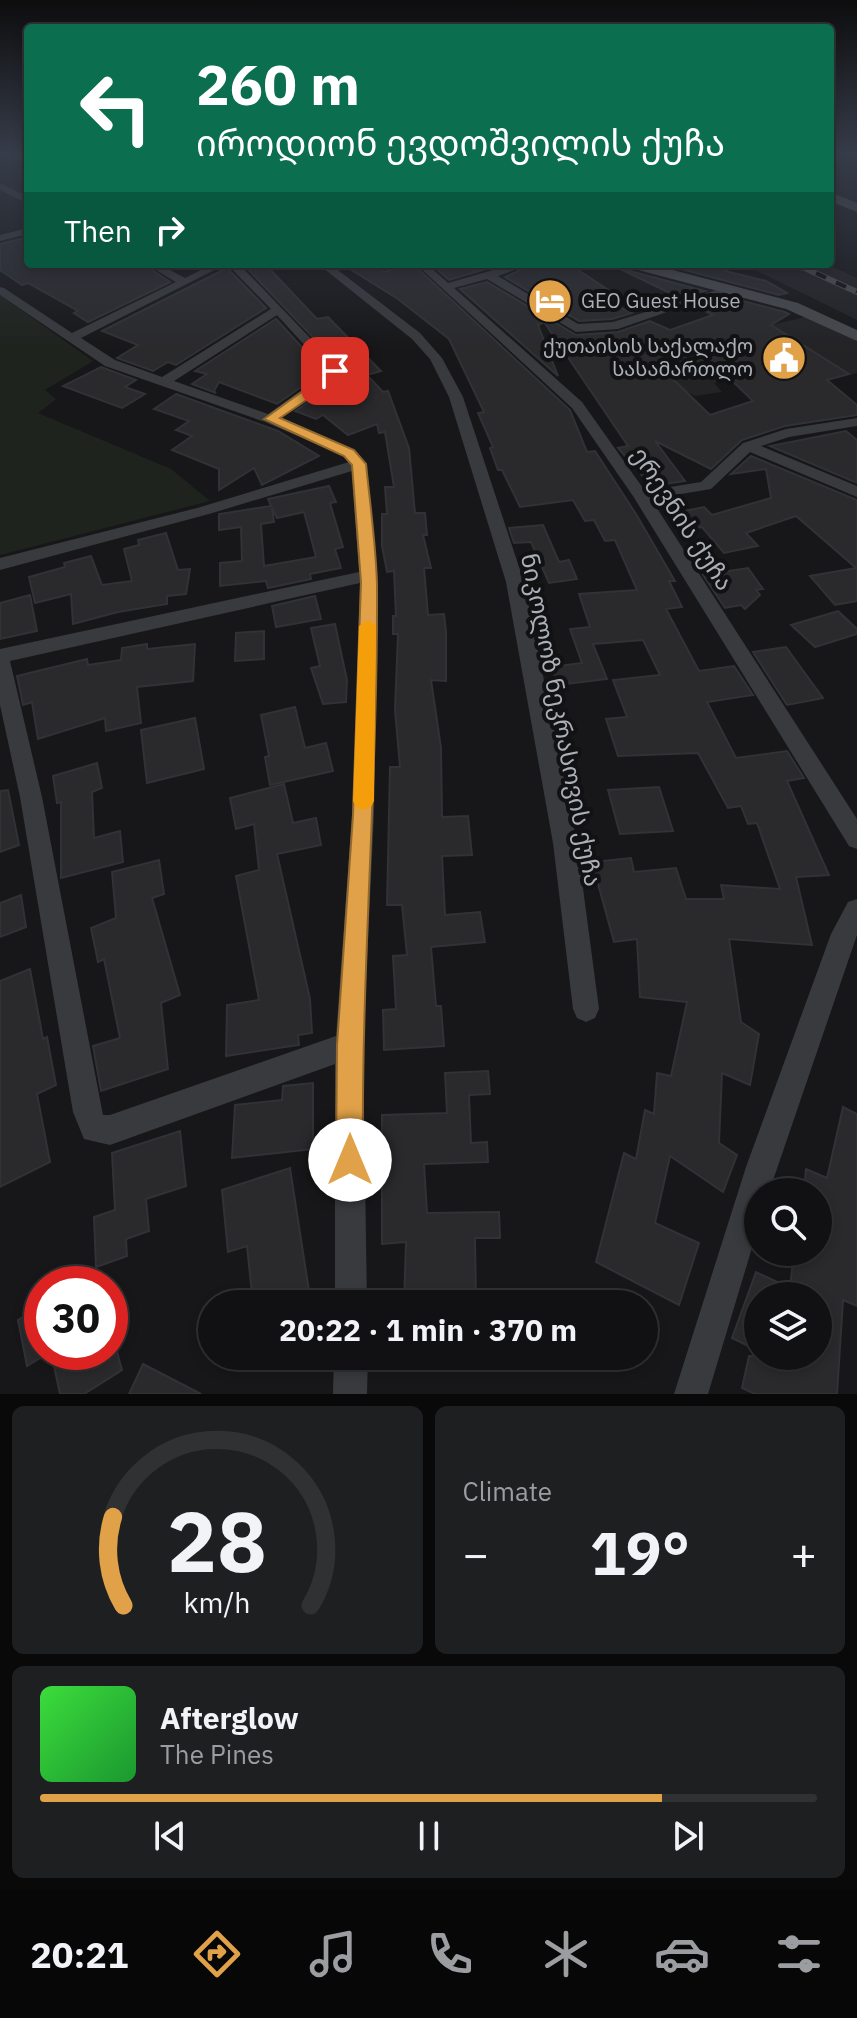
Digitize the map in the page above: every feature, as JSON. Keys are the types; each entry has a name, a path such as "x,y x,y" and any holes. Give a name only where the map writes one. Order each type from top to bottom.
{"street":[{"path":"0,238 24,232"},
{"path":"159,268 185,282"},
{"path":"71,338 213,268"},
{"path":"238,268 335,371 331,377 270,419"},
{"name":"ნიკოლოზ ნეკრასოვის ქუჩა","path":"328,268 416,336 436,358 456,397 515,582 565,843 586,1009"},
{"name":"ერევნის ქუჩა","path":"426,268 577,405 641,496 857,839"},
{"path":"449,286 513,268"},
{"path":"648,268 792,306 857,336"},
{"path":"489,275 576,328 614,326 726,288"},
{"path":"0,290 110,363 270,419 349,453 359,464 368,576 363,815 349,1045 351,1290"},
{"path":"163,382 277,310"},
{"path":"641,496 706,486 748,446 786,433 857,422"},
{"path":"748,446 857,492"},
{"path":"0,564 203,511 359,464"},
{"path":"349,1045 110,1130 94,1129 87,1112 31,797 0,658 368,576"},
{"path":"691,1394 761,1167 844,934 857,910"},
{"path":"350,1394 351,1370"}],"shaded area":[{"path":"834,267 857,278 857,320 751,268"},
{"path":"0,295 93,361 45,390 56,399 38,413 171,469 210,501 0,555"},
{"path":"809,316 857,341 857,373 838,378 788,382 740,378 714,383 722,392 695,396 669,383 647,382 722,337"}],"building":[{"path":"24,238 24,268 149,268 170,282 88,322 74,313 78,311 28,283 22,285 0,270 0,244"},
{"path":"227,268 266,308 176,365 168,362 153,371 117,358 138,345 102,331"},
{"path":"247,268 269,268 317,319 328,317 381,371 367,375 383,392 388,391 409,448 415,513 425,513 427,535 423,535 431,568 424,568 428,615 444,614 446,632 446,681 431,680 441,748 442,817 468,816 472,855 442,856 445,915 480,912 485,942 431,947 436,1006 441,1006 444,1046 384,1050 383,1010 396,1009 393,956 407,955 402,905 387,905 390,767 400,767 395,710 398,634 393,634 393,616 396,616 394,571 387,572 382,546 382,514 387,514 385,487 394,487 385,432 379,433 377,424 348,435 323,415 316,419 295,411 338,382 345,371"},
{"path":"348,268 378,268 384,272 417,268 570,410 587,452 595,451 675,581 669,581 682,607 666,609 699,671 734,666 753,695 707,702 736,758 787,751 804,778 787,781 829,875 796,877 812,945 729,939 741,1022 759,1034 750,1085 722,1073 719,1143 737,1155 723,1192 670,1156 655,1223 699,1243 679,1305 658,1294 658,1290 650,1290 596,1262 624,1153 636,1159 645,1110 654,1114 657,1073 671,1076 687,1002 640,997 637,939 614,942 592,862 631,858 634,872 676,868 686,899 724,899 721,885 780,889 757,823 748,824 741,806 728,808 698,753 618,756 606,719 627,717 613,680 660,675 643,640 593,644 607,679 558,685 551,667 582,663 570,629 590,627 579,594 637,590 615,540 605,541 594,520 585,521 573,500 520,507 502,470 498,470 490,448 493,447 478,413 484,412 449,339 398,299"},
{"path":"436,268 469,268 473,271 490,268 449,280"},
{"path":"525,268 575,268 625,301 615,305 632,313 612,319 579,321 505,277"},
{"path":"618,268 705,291 680,298"},
{"path":"677,268 728,268 725,271 766,281 787,293 779,295"},
{"path":"487,282 576,335 618,332 650,321 670,330 713,315 695,306 723,296 785,312 789,314 771,325 849,374 827,380 857,405 857,415 785,426 742,440 711,469 655,441 685,481 651,486 618,448 628,446 544,322 538,325 558,376 460,289","holes":["718,367 753,401 710,415 672,378"]},
{"path":"276,319 324,371 277,404 219,382 214,391 216,393 192,384 207,374 195,371"},
{"path":"101,367 136,380 125,387 145,394 122,408 63,386"},
{"path":"176,394 278,431 319,456 262,485 254,468 219,490 219,469 172,450 192,436 176,430 189,421 154,409"},
{"path":"846,431 857,440 857,483 770,446"},
{"path":"751,456 857,500 857,601 835,605 810,576 856,568 796,516 746,533 758,546 724,553 702,527 689,530 675,513 704,507 712,515 771,498 766,469 731,474"},
{"path":"329,486 336,502 330,503 343,547 335,549 341,568 310,574 311,579 268,588 266,581 220,586 220,563 242,561 241,527 219,530 219,514 271,506 268,499","holes":["272,508 277,518 304,512 316,557 264,566 261,524 274,522"]},
{"path":"543,525 559,562 569,560 577,579 549,583 531,542 514,543 509,528"},
{"path":"166,533 178,570 190,569 186,594 167,596 167,604 73,624 71,594 35,603 29,577 91,556 102,585 132,581 124,549 139,545 138,540"},
{"path":"748,568 763,589 756,590 760,595 745,609 741,605 725,608 703,575"},
{"path":"30,595 37,631 0,639 0,603"},
{"path":"315,596 321,619 276,627 272,606"},
{"path":"838,611 857,629 857,634 815,647 791,625"},
{"path":"335,624 347,680 346,702 323,704 311,668 320,666 311,628"},
{"path":"264,631 264,659 235,661 236,633"},
{"path":"147,644 147,649 195,644 193,681 137,687 141,723 106,731 105,718 38,739 32,702 23,705 17,676 87,659 88,665 121,660 122,648"},
{"path":"786,647 823,698 787,705 753,652"},
{"path":"295,707 305,748 326,743 333,771 270,785 265,757 269,756 261,715"},
{"path":"195,718 204,769 147,783 141,730"},
{"path":"97,763 102,788 92,792 94,838 120,831 123,862 61,878 61,802 57,803 53,776"},
{"path":"284,784 293,823 316,818 321,845 277,854 310,999 312,1033 298,1035 299,1045 226,1056 227,1005 259,1000 236,876 259,870 254,824 236,829 230,798"},
{"path":"659,787 673,831 620,834 608,790"},
{"path":"8,790 19,845 0,852 0,791"},
{"path":"159,860 164,894 152,898 180,995 161,1003 168,1069 101,1091 93,1046 120,1038 104,959 98,962 91,928 116,918 112,872"},
{"path":"21,895 26,927 0,937 0,903"},
{"path":"30,969 43,1039 47,1037 56,1085 37,1094 50,1162 0,1187 0,981"},
{"path":"488,1071 490,1094 469,1095 471,1143 487,1142 488,1162 424,1164 427,1213 499,1212 500,1238 475,1238 476,1290 404,1290 406,1242 382,1244 382,1115 447,1113 445,1073"},
{"path":"313,1083 313,1149 232,1158 235,1105 282,1100 283,1086"},
{"path":"843,1107 857,1114 857,1306 843,1300 837,1394 755,1394 742,1388 746,1370 832,1370 832,1282 791,1282 792,1266 832,1266 832,1178 827,1178"},
{"path":"180,1131 186,1186 146,1199 149,1231 126,1239 127,1256 96,1266 94,1217 115,1210 112,1153"},
{"path":"290,1168 309,1290 252,1290 247,1246 228,1252 222,1190"},
{"path":"806,1169 827,1178 805,1178"},
{"path":"756,1272 777,1282 752,1282"},
{"path":"744,1305 744,1344 732,1338"},
{"path":"24,1316 24,1351 18,1320"},
{"path":"143,1364 201,1394 129,1394"},
{"path":"55,1370 122,1370 84,1394 60,1394"}],"railway":[{"path":"805,268 857,292"}],"slow traffic":[{"path":"363,801 368,626"}],"place":[{"name":"GEO Guest House","path":"550,301"},
{"name":"ქუთაისის საქალაქო სასამართლო","path":"784,358"}],"route":[{"path":"335,371 331,377 270,419 349,453 356,457 359,464 369,582 363,815 349,1045 350,1160"}]}
